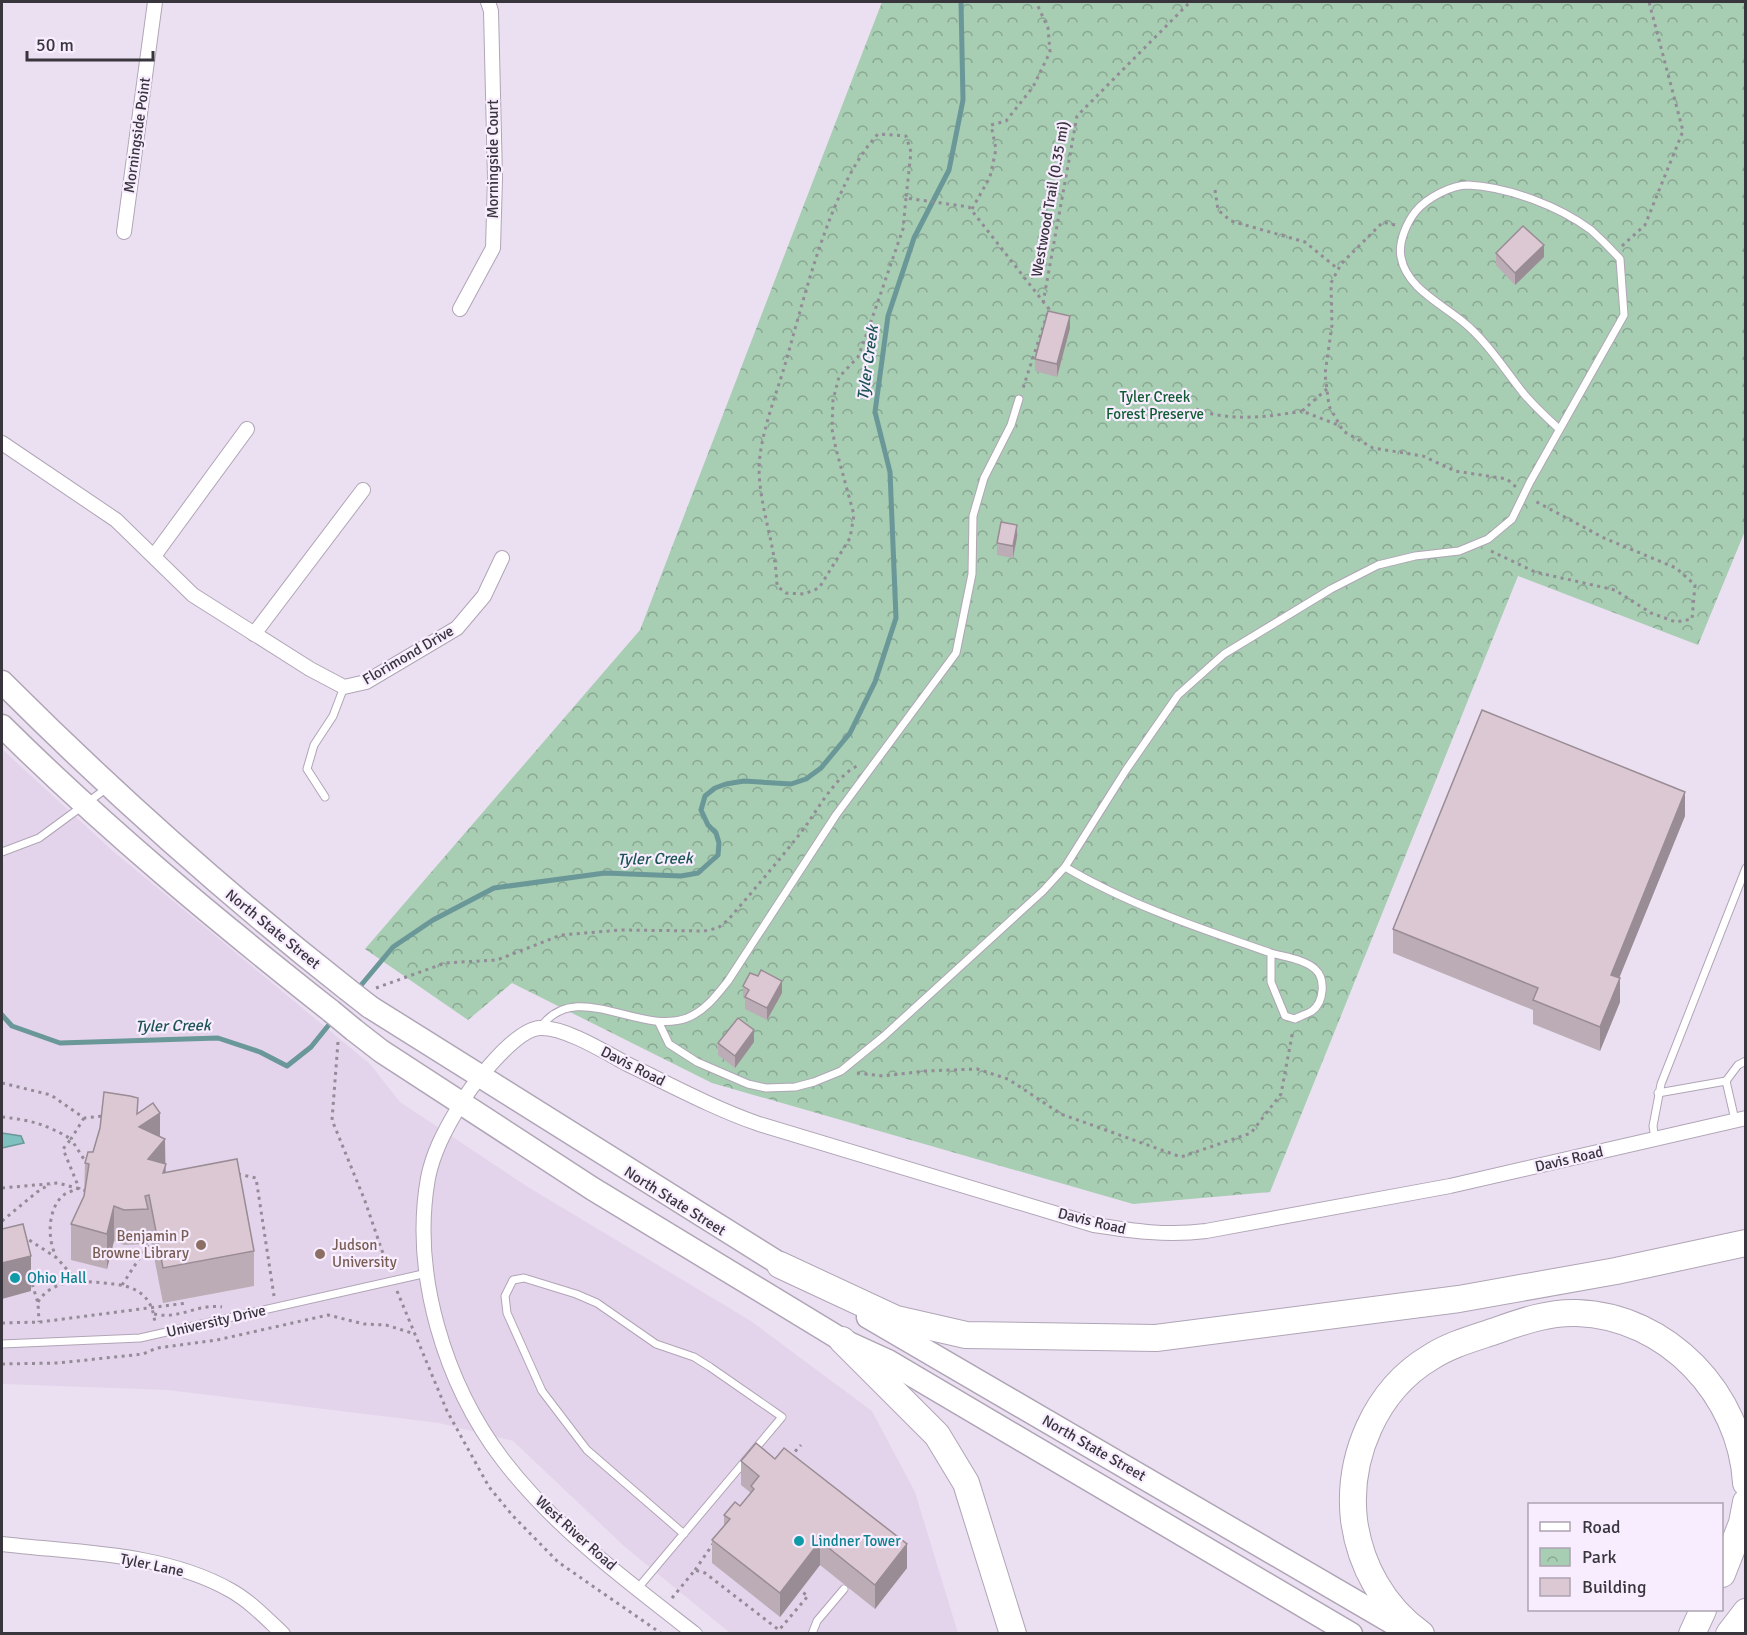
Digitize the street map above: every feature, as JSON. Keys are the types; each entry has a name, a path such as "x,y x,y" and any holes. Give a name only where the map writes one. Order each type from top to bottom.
{"highway":[{"path":"780,1265 896,1319 966,1335 1156,1338 1459,1299 1616,1271 1746,1242"},
{"path":"1421,1634 1395,1611 1371,1578 1356,1533 1353,1479 1365,1437 1384,1402 1416,1367 1452,1345 1527,1320 1556,1314 1600,1316 1645,1330 1686,1359 1719,1395 1735,1427 1746,1483"},
{"path":"842,1340 937,1436 966,1483 1012,1634"},
{"path":"1723,1571 1742,1523 1746,1502"},
{"path":"1692,1634 1703,1611"},
{"path":"1729,1634 1746,1612"}],"main road":[{"name":"North State Street","path":"2,682 110,787 210,879 370,1007 481,1079 780,1265 1411,1634"},
{"name":"North State Street","path":"2,726 85,805 224,926 381,1051 592,1188 842,1340 888,1361 1351,1634"}],"street":[{"name":"Morningside Point","path":"124,232 155,2"},
{"name":"Morningside Court","path":"460,309 493,248 495,178 491,23 488,2"},
{"path":"154,556 247,429"},
{"name":"Florimond Drive","path":"2,443 85,496 116,520 193,595 344,687 366,682 457,628 484,596 502,558"},
{"path":"254,634 363,490"},
{"path":"481,1079 510,1044 527,1032 540,1028"},
{"name":"Davis Road","path":"540,1028 578,1039 715,1108 759,1124 1094,1225 1148,1233 1175,1235 1206,1231 1438,1188 1740,1119"},
{"name":"West River Road","path":"481,1079 461,1102 440,1139 429,1176 425,1202 427,1272 439,1328 453,1371 484,1432 503,1461 550,1514 664,1610 681,1629 695,1634"},
{"name":"Tyler Lane","path":"2,1544 136,1559 175,1568 231,1591 283,1634"}],"lane":[{"path":"659,1023 669,1044 697,1062 748,1084 766,1088 795,1087 841,1071 884,1036 1042,891 1065,867 1126,770 1178,694 1224,654 1331,589 1378,565 1415,556 1459,551 1488,539 1512,519 1559,429 1624,315 1620,259 1590,230 1544,204 1467,185 1448,189 1418,209 1406,227 1400,255 1406,272 1418,287 1464,322 1494,354 1526,396 1559,429"},
{"path":"540,1028 550,1014 568,1006 589,1007 659,1023 687,1018 707,1006 728,981 836,815 956,653 972,574 973,516 984,478 1011,425 1019,399"},
{"path":"325,797 307,769 314,745 333,716 344,687"},
{"path":"2,852 39,838 110,787"},
{"path":"1065,867 1097,886 1212,933 1306,963 1316,970 1323,983 1320,998 1312,1011 1294,1019 1284,1016 1271,982 1271,953"},
{"path":"1655,1139 1653,1126 1658,1093 1746,868"},
{"path":"1658,1093 1726,1082 1738,1065 1746,1061"},
{"path":"1726,1082 1740,1119"},
{"name":"University Drive","path":"2,1344 140,1338 427,1272"},
{"path":"638,1588 684,1534 782,1417 710,1366 694,1357 656,1344 597,1303 524,1278 513,1280 505,1296 507,1313 542,1391 587,1450 684,1534"},
{"path":"812,1634 817,1621 844,1589"}],"path":[{"path":"972,211 972,206 990,177 996,149 991,125 1006,121 1033,87 1050,51 1048,28 1036,2"},
{"name":"Westwood Trail (0.35 mi)","path":"1019,399 1049,309 1043,303 1077,116 1190,2"},
{"path":"1614,253 1645,225 1683,131 1649,2"},
{"path":"878,134 906,136 911,152 906,198 903,229 867,333 858,357 839,377 833,400 834,439 854,515 850,538 842,547 819,588 804,594 786,593 777,586 776,560 763,509 759,468 769,419 828,224 865,148 878,134"},
{"path":"1215,190 1218,210 1231,221 1305,242 1338,269"},
{"path":"906,198 969,207 1043,303"},
{"path":"1406,227 1383,222 1338,269 1331,283 1332,325 1325,374 1329,406 1342,431 1373,448 1423,456 1455,471 1508,479 1523,495 1604,538 1676,568 1695,585 1692,619 1676,622 1652,613 1615,590 1534,572 1476,544"},
{"path":"1196,409 1213,416 1276,416 1302,411 1327,389"},
{"path":"1302,411 1340,426"},
{"path":"841,1071 883,1076 925,1071 977,1069 1008,1079 1061,1114 1180,1157 1251,1133 1281,1094 1289,1061 1294,1019"},
{"path":"2,1083 51,1095 84,1118 107,1116"},
{"path":"2,1117 27,1119 49,1126 71,1139 89,1168"},
{"path":"79,1188 63,1149 84,1118"},
{"path":"236,1174 256,1178 274,1296 264,1299"},
{"path":"2,1221 37,1192 53,1183"},
{"path":"2,1188 53,1183 87,1191"},
{"path":"57,1257 51,1239 51,1221 55,1206 64,1195 79,1188"},
{"path":"19,1234 57,1257 76,1280"},
{"path":"122,1285 148,1245"},
{"path":"30,1275 38,1303 39,1322"},
{"path":"38,1303 45,1293 56,1286 76,1280 122,1285 141,1291 154,1314 156,1335"},
{"path":"2,1323 40,1322 187,1303"},
{"path":"154,1314 168,1317 213,1305 231,1310"},
{"path":"2,1364 66,1363 143,1354 157,1348 217,1340 328,1315 364,1324 386,1325 415,1334"},
{"path":"784,1462 801,1445"},
{"path":"652,1627 695,1570 707,1549 721,1534"},
{"path":"695,1570 705,1573 779,1630 808,1596 802,1592"}],"shaded area":[{"name":"Judson University","path":"2,749 114,852 370,1064 400,1102 528,1187 751,1321 872,1411 915,1492 958,1633 730,1633 625,1547 513,1441 439,1423 167,1390 2,1384"},
{"path":"2,1133 21,1136 24,1143 2,1148"}],"green space":[{"name":"Tyler Creek Forest Preserve","path":"882,2 1745,2 1745,531 1698,645 1518,576 1270,1192 1133,1204 712,1083 512,983 468,1020 365,949 640,630"}],"building":[{"path":"1523,226 1544,245 1515,273 1496,253"},
{"path":"1048,311 1070,316 1057,364 1035,359"},
{"path":"1001,522 1017,525 1013,546 997,543"},
{"path":"1482,710 1685,792 1611,975 1620,978 1600,1027 1533,1000 1538,988 1393,929"},
{"path":"761,970 782,981 767,1008 745,997 749,990 743,986 750,973 758,976"},
{"path":"738,1018 754,1030 735,1056 718,1043"},
{"path":"104,1092 138,1098 137,1114 153,1103 160,1113 139,1127 165,1139 148,1159 166,1164 163,1173 237,1159 254,1251 163,1268 149,1195 145,1196 148,1209 124,1210 114,1206 107,1234 71,1224 84,1196 89,1164 85,1163 88,1152 93,1152 100,1128"},
{"path":"23,1224 31,1256 2,1263 2,1229"},
{"name":"Lindner Tower","path":"756,1443 775,1459 784,1448 907,1544 875,1585 820,1541 780,1593 712,1540 730,1519 724,1515 735,1502 740,1506 754,1489 751,1486 759,1476 741,1461"}],"waterway":[{"name":"Tyler Creek","path":"357,990 393,947 433,920 494,888 605,873 681,876 698,873 718,855 719,843 716,833 708,825 701,810 705,796 715,788 726,784 744,781 791,784 806,779 821,768 850,733 875,682 896,618 890,472 875,412 888,316 914,238 949,170 963,100 961,2"},
{"name":"Tyler Creek","path":"2,1015 12,1026 60,1043 218,1038 260,1052 287,1066 311,1047 332,1021"}],"place":[{"name":"Benjamin P Browne Library","path":"201,1245"},
{"name":"Judson University","path":"320,1254"},
{"name":"Ohio Hall","path":"15,1278"},
{"name":"Lindner Tower","path":"799,1541"}]}
